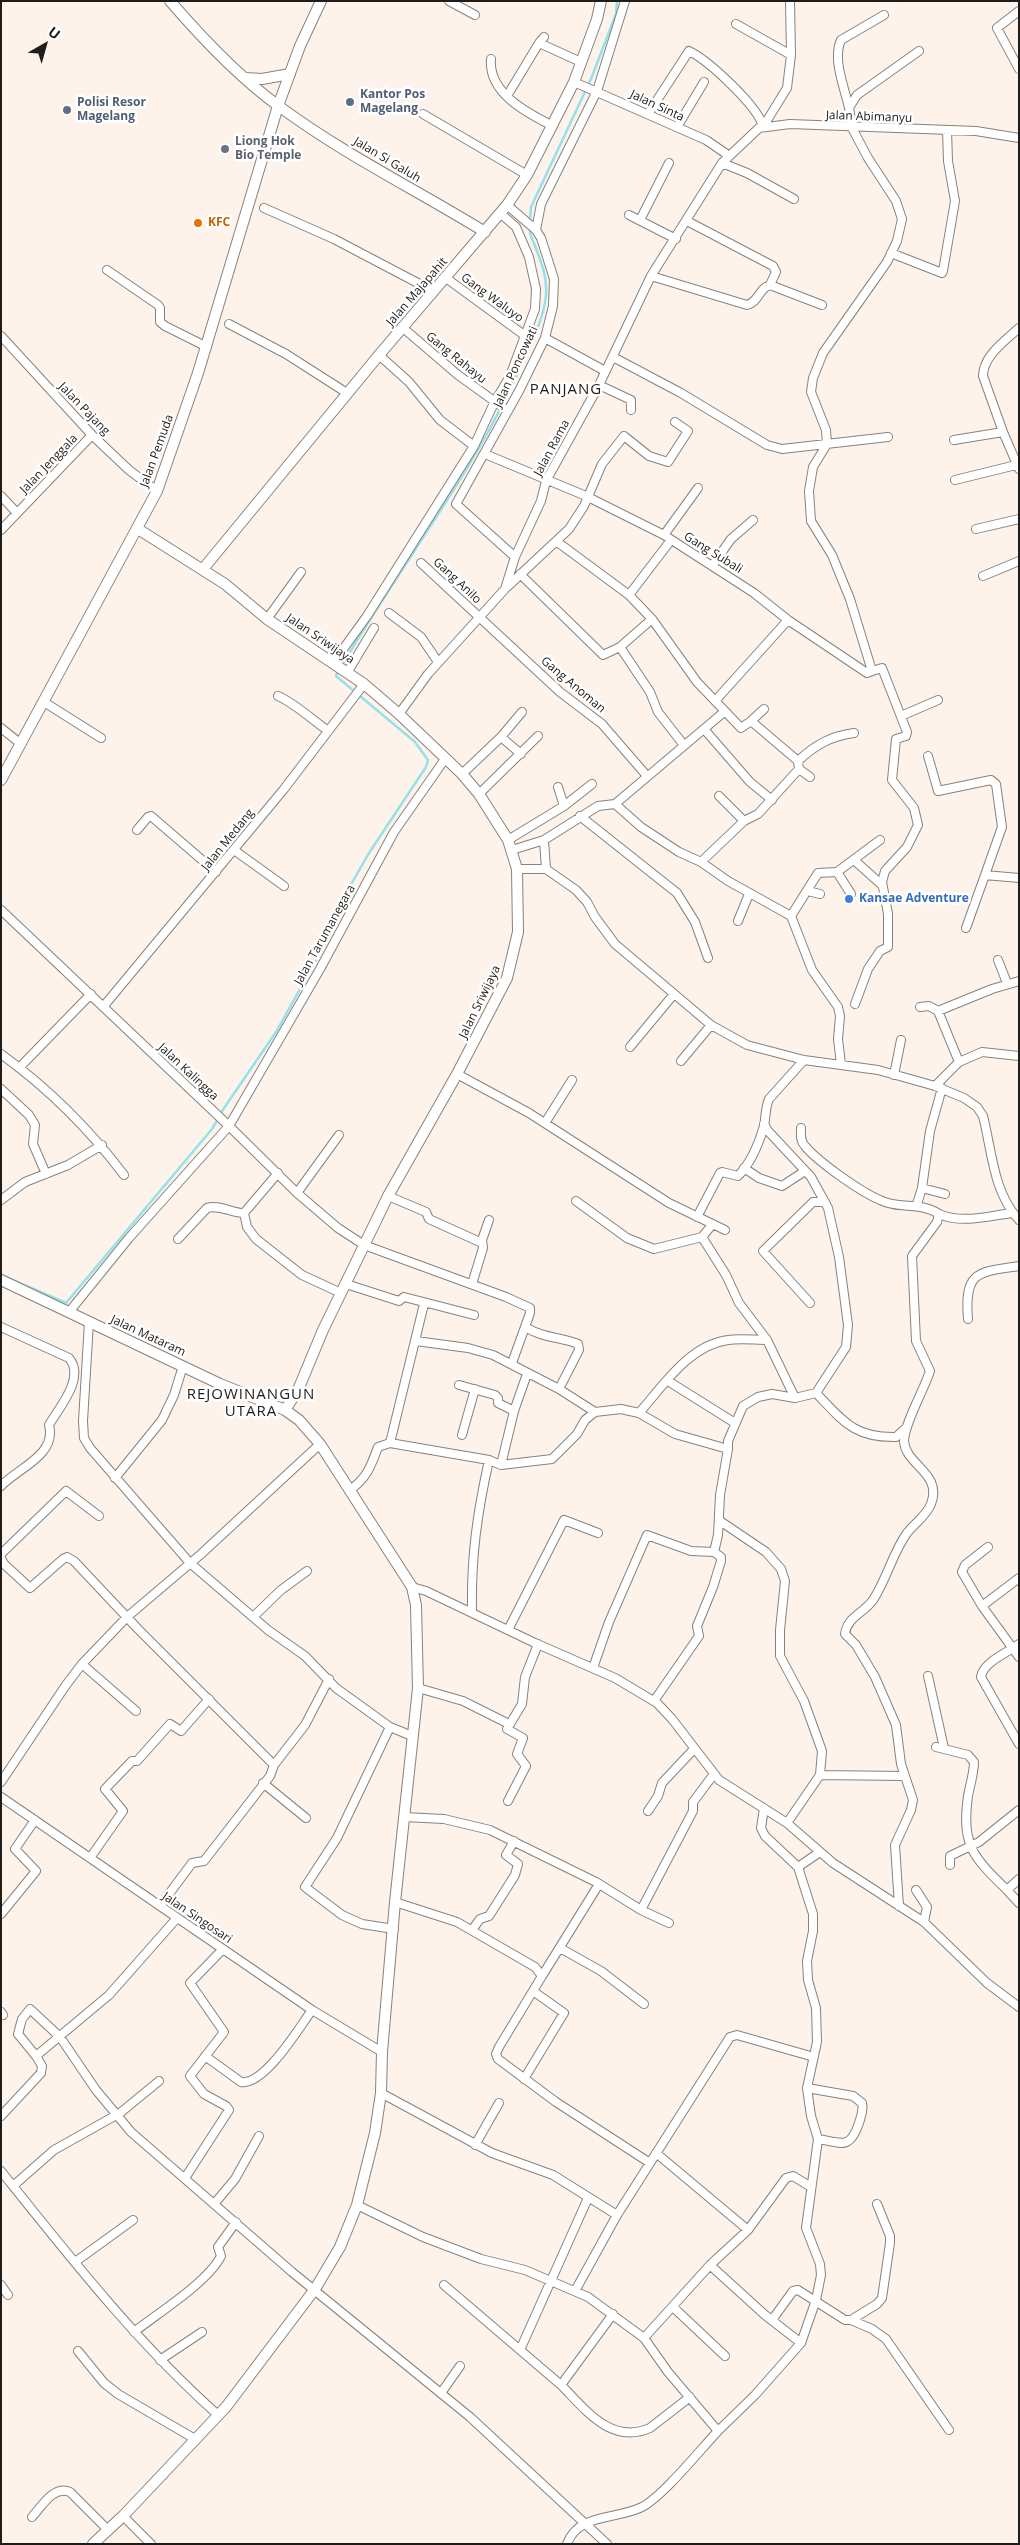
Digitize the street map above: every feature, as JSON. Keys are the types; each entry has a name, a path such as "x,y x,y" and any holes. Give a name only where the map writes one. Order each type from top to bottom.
{"street":[{"name":"Jalan Si Galuh","path":"170,1 192,26 278,106 375,168 486,232"},
{"name":"Jalan Pemuda","path":"1,780 157,491 206,347 278,106 321,1"},
{"path":"449,1 475,15"},
{"name":"Jalan Majapahit","path":"203,569 432,291 446,278 501,214 527,174 578,84 581,62 601,1"},
{"path":"507,205 534,228 541,204 594,91 625,1"},
{"path":"763,127 773,108 785,95 790,77 790,1"},
{"path":"1019,11 997,28 1019,70"},
{"path":"872,671 846,590 832,555 810,521 809,491 813,467 827,444 826,430 811,392 812,378 823,353 867,291 891,253 897,241 902,219 896,201 868,158 852,128 838,58 841,40 884,15"},
{"path":"736,24 791,55"},
{"path":"507,96 541,40 581,62"},
{"path":"648,114 689,51 726,80 759,114 763,127"},
{"path":"849,108 857,94 919,51"},
{"path":"491,59 492,77 507,96 521,108 553,126"},
{"path":"246,78 262,79 290,74"},
{"path":"677,127 704,82"},
{"name":"Jalan Sinta","path":"578,84 677,127 718,147 728,155"},
{"path":"423,114 527,174"},
{"name":"Jalan Abimanyu","path":"728,155 750,134 763,127 790,124 852,128 947,130 995,133 1019,137"},
{"path":"891,253 930,269 942,273 943,271 956,201 948,161 947,130"},
{"name":"Jalan Rama","path":"399,714 438,662 505,589 515,557 541,501 546,481 599,385 651,276 728,155"},
{"path":"640,220 669,163"},
{"path":"722,163 747,173 794,200"},
{"path":"264,208 334,240 432,291"},
{"path":"340,668 367,616 474,446 510,376 535,309 536,289 529,257 516,227 501,214"},
{"path":"629,215 676,239"},
{"path":"651,276 747,305 756,300 762,290 770,285 776,272 773,266 687,221"},
{"name":"Jalan Poncowati","path":"515,557 456,504 485,454 545,338 552,306 554,279 541,238 534,228"},
{"path":"107,270 158,305 160,308 160,322 206,347"},
{"name":"Gang Waluyo","path":"446,278 524,335"},
{"path":"770,285 822,305"},
{"path":"229,324 286,354 347,393"},
{"name":"Gang Rahayu","path":"402,327 437,359 495,404 507,411"},
{"path":"954,480 1018,467 1002,432 983,376 983,366 1019,328"},
{"name":"Jalan Pajang","path":"1,336 92,435 135,476 157,491"},
{"path":"545,338 606,371"},
{"path":"379,355 409,382 440,420 474,446"},
{"path":"613,357 681,392 767,445 782,448 888,437"},
{"path":"599,385 629,399 633,403 631,410"},
{"path":"505,589 520,574 532,566 569,529 584,506 586,496 602,464 624,436 649,456 668,462 688,431 675,422"},
{"path":"954,440 1002,432"},
{"name":"Jalan Jenggala","path":"1,530 92,435"},
{"name":"Gang Subali","path":"485,454 546,481 586,496 667,538 754,593 788,620 866,673 882,668 901,716"},
{"path":"629,595 698,488"},
{"path":"1,496 17,513"},
{"path":"976,529 1019,519"},
{"path":"712,566 731,539 753,520"},
{"name":"Jalan Sriwijaya","path":"138,529 203,569 267,619 364,684 399,714 462,774 479,794 510,845 520,869 518,932 508,978 457,1074 388,1196 343,1288 298,1390 285,1410"},
{"path":"556,541 629,595 652,619 697,682 724,712 742,728 764,709"},
{"path":"983,576 1019,561"},
{"name":"Gang Anilo","path":"421,562 479,616"},
{"path":"267,619 301,572"},
{"path":"520,574 603,655 609,654 620,647 652,619"},
{"path":"389,613 421,637 438,662"},
{"name":"Gang Anoman","path":"479,616 560,692 602,724 647,776"},
{"path":"715,701 788,620"},
{"path":"340,668 374,628"},
{"path":"620,647 650,692 658,712 683,744"},
{"name":"Jalan Medang","path":"104,1007 284,789 327,730 364,684"},
{"path":"278,696 293,703 304,714 327,730"},
{"path":"855,1004 868,969 880,951 888,947 888,914 882,885 885,871 907,848 918,825 914,808 892,780 896,739 907,735 901,716 938,700"},
{"path":"44,702 101,738"},
{"path":"462,774 501,737 522,712"},
{"path":"510,845 544,840 598,806 615,804 683,744 724,712"},
{"path":"751,721 810,777"},
{"path":"1,728 21,744"},
{"path":"704,728 750,782 772,800"},
{"path":"701,862 744,821 753,818 772,800 798,765 818,744 840,735 854,733"},
{"path":"479,794 538,736"},
{"path":"501,737 521,754"},
{"path":"928,756 938,791 991,780 996,784 999,795 1002,827 966,928"},
{"name":"Jalan Tarumanegara","path":"69,1312 128,1238 230,1126 320,969 394,832 445,759"},
{"path":"510,845 592,784"},
{"path":"558,787 564,806"},
{"path":"719,796 744,821"},
{"path":"615,804 641,827 679,852 701,862 749,894 791,916 812,970 838,1007 840,1016 838,1039 841,1064"},
{"path":"136,830 151,816 216,872"},
{"path":"580,816 677,893 695,922 708,958"},
{"path":"544,840 546,870"},
{"path":"791,916 818,873 837,872 880,840"},
{"path":"234,850 284,886"},
{"path":"854,860 882,885"},
{"path":"520,869 546,870 576,890 588,902 595,917 615,944 711,1026 758,1049 804,1060 878,1070 938,1087 964,1098 977,1107 983,1116 993,1168 1002,1194 1012,1213 1019,1220"},
{"path":"837,872 851,894"},
{"path":"985,875 1019,878"},
{"path":"808,891 820,894"},
{"path":"738,921 749,894"},
{"name":"Jalan Kalingga","path":"1,910 230,1126 297,1194 338,1228 364,1245 472,1284 530,1308 525,1327"},
{"path":"998,960 1007,983"},
{"path":"938,1012 1007,983 1019,981"},
{"path":"19,1068 91,994"},
{"path":"630,1047 674,994"},
{"path":"920,1007 929,1006 938,1012 959,1062"},
{"path":"681,1061 711,1026"},
{"path":"891,1074 901,1040"},
{"path":"917,1204 922,1188 938,1087 959,1062 982,1052 1019,1056"},
{"path":"1,1054 19,1068 102,1145 124,1175"},
{"path":"698,1217 720,1173 738,1176 744,1168 764,1124 766,1106 772,1094 804,1060"},
{"path":"457,1074 545,1123 669,1203 725,1230"},
{"path":"545,1123 572,1080"},
{"path":"1,1089 29,1115 35,1125 33,1144 46,1174"},
{"path":"714,1552 720,1521 720,1496 728,1441 743,1406 758,1397 772,1394 795,1398 816,1393 846,1347 848,1325 839,1257 828,1208 805,1171 768,1131 764,1124"},
{"path":"801,1128 801,1139 805,1146 844,1178 881,1201 917,1204 929,1207 939,1214 955,1219 1012,1213"},
{"path":"297,1194 339,1135"},
{"path":"1,1200 25,1182 68,1165 102,1145"},
{"path":"744,1168 759,1178 782,1186 805,1171"},
{"path":"178,1239 206,1208 213,1206 233,1213 244,1213 278,1173"},
{"path":"922,1188 945,1194"},
{"path":"388,1196 426,1212 429,1219 482,1242"},
{"path":"576,1201 626,1238 654,1249 702,1238 712,1225"},
{"path":"810,1302 763,1251 813,1202 825,1202"},
{"path":"244,1213 247,1227 256,1239 302,1275 343,1288 399,1301 404,1297 424,1304 474,1315"},
{"path":"899,1906 896,1845 911,1810 912,1800 904,1776 896,1726 874,1676 856,1645 845,1634 846,1627 854,1617 873,1600 896,1550 931,1505 932,1484 925,1470 910,1456 904,1443 906,1428 922,1394 930,1371 916,1341 912,1256 938,1222 939,1214"},
{"path":"472,1284 489,1220"},
{"path":"702,1238 726,1274 739,1303 768,1340 795,1398"},
{"path":"968,1319 967,1305 971,1281 984,1272 1019,1266"},
{"name":"Jalan Mataram","path":"1,1280 220,1384 285,1410 299,1420 320,1444 412,1586"},
{"path":"390,1443 424,1304"},
{"path":"89,1322 83,1402 84,1438 190,1563 253,1617 306,1656 336,1688 390,1727 412,1736"},
{"path":"1,1327 69,1358 74,1367 70,1394 49,1425 51,1438 49,1443 31,1463 1,1486"},
{"path":"512,1363 525,1327 541,1336 562,1338 578,1344 579,1350 559,1389"},
{"path":"638,1413 686,1361 702,1349 728,1340 768,1340"},
{"path":"416,1341 468,1348 512,1363 528,1374 559,1389 595,1412 620,1409 638,1413 675,1434 728,1449"},
{"path":"116,1478 162,1420 174,1395 183,1366"},
{"path":"501,1465 514,1412 528,1374"},
{"path":"668,1381 735,1423"},
{"path":"459,1384 495,1395 498,1397 498,1403 514,1412"},
{"path":"462,1435 475,1389"},
{"path":"816,1393 851,1427 874,1438 896,1437 906,1428"},
{"path":"350,1490 361,1482 369,1472 378,1447 390,1443 489,1460 501,1465 552,1460 595,1412"},
{"path":"1,1782 66,1684 82,1664 127,1617 190,1563 320,1444"},
{"path":"472,1612 471,1567 478,1507 489,1460"},
{"path":"99,1516 66,1491 1,1556 4,1564 30,1588 67,1557 74,1561 274,1765"},
{"path":"508,1630 564,1520 598,1533"},
{"path":"720,1521 766,1552 781,1569 785,1592 780,1630 780,1656 804,1701 822,1751 820,1775 787,1822"},
{"path":"593,1668 610,1622 647,1535 676,1547 714,1552 720,1557 721,1561 713,1587 697,1626 699,1636 654,1701"},
{"path":"988,1547 965,1565 962,1572 982,1606 1016,1646 1019,1657"},
{"path":"253,1617 268,1601 307,1571"},
{"path":"982,1606 1019,1578"},
{"path":"412,1586 615,1678 654,1701 672,1719 719,1780 787,1822 820,1852 924,1922 987,1983 1019,2007"},
{"path":"93,2544 123,2516 218,2415 315,2289 340,2246 357,2205 373,2142 381,2093 382,2052 395,1902 418,1688 418,1636 416,1604 412,1586"},
{"path":"508,1801 526,1766 517,1755 523,1738 507,1729 522,1704 525,1678 538,1644"},
{"path":"1016,1646 981,1671 981,1677 1019,1744"},
{"path":"82,1664 136,1711"},
{"path":"928,1676 940,1747 968,1755 974,1762 966,1836 979,1860 1019,1903"},
{"path":"160,1906 192,1863 204,1861 273,1771 274,1765 305,1725 328,1680"},
{"path":"418,1688 463,1701 509,1724"},
{"path":"90,1858 123,1811 105,1790 132,1761 138,1761 170,1724 181,1731 210,1698"},
{"path":"390,1727 337,1838 305,1887 342,1916 362,1924 394,1929"},
{"path":"648,1811 658,1796 662,1783 694,1749"},
{"path":"641,1910 693,1811 693,1802 714,1774"},
{"path":"820,1775 904,1776"},
{"path":"263,1783 306,1818"},
{"name":"Jalan Singosari","path":"1,1797 312,2010 382,2052"},
{"path":"567,2544 572,2532 583,2522 622,2515 649,2502 762,2388 801,2343 816,2300 821,2275 820,2264 806,2228 818,2138 811,2116 808,2088 811,2056 817,2042 816,2008 808,1980 807,1961 814,1931 813,1914 798,1867 764,1836 761,1828 764,1808"},
{"path":"950,1865 950,1856 979,1842 1019,1810"},
{"path":"404,1817 444,1818 490,1830 599,1884 641,1910 670,1923"},
{"path":"1,1914 36,1870 15,1849 35,1820"},
{"path":"472,1930 480,1919 489,1916 515,1874 518,1864 506,1855 514,1841"},
{"path":"798,1867 820,1852"},
{"path":"1007,1890 1019,1879"},
{"path":"599,1884 496,2054 498,2059 524,2079 650,2163"},
{"path":"916,1890 927,1907 924,1922"},
{"path":"395,1902 457,1922 529,1962 542,1976"},
{"path":"36,2056 109,1995 177,1918"},
{"path":"560,1948 601,1971 644,2004"},
{"path":"185,2178 229,2110 226,2106 204,2094 190,2076 224,2032 190,1984 223,1949"},
{"path":"524,2079 564,2014 533,1991"},
{"path":"1,2116 41,2073 42,2066 18,2034 22,2018 30,2009 60,2037 116,2115 131,2132 315,2289 441,2393 607,2544"},
{"path":"205,2056 241,2082 250,2082 267,2070 312,2010"},
{"path":"575,2292 618,2214 730,2037 737,2035 811,2056"},
{"path":"13,2186 54,2150 116,2115 159,2081"},
{"path":"808,2088 853,2096 862,2103 863,2108 855,2134 849,2142 844,2144 818,2138"},
{"path":"381,2093 476,2145 553,2174 588,2198 618,2214"},
{"path":"476,2145 499,2102"},
{"path":"215,2204 235,2179 259,2136"},
{"path":"656,2153 748,2230"},
{"path":"1,2171 134,2332 160,2360 218,2415"},
{"path":"644,2338 710,2265 748,2230 786,2178 794,2176 811,2186"},
{"path":"520,2350 588,2198"},
{"path":"851,2320 877,2304 884,2292 890,2236 876,2204"},
{"path":"357,2205 446,2246 525,2270 550,2280 613,2314 644,2338 718,2431"},
{"path":"75,2262 133,2220"},
{"path":"134,2332 202,2279 218,2262 222,2256 218,2247 236,2222"},
{"path":"710,2265 801,2343"},
{"path":"1,2285 8,2295"},
{"path":"444,2285 561,2385 605,2428 621,2432 644,2431 690,2397"},
{"path":"772,2320 793,2291 802,2290 841,2319 851,2320 879,2333 886,2339 950,2430"},
{"path":"673,2307 725,2356"},
{"path":"561,2385 613,2314"},
{"path":"160,2360 202,2332"},
{"path":"78,2350 104,2383 118,2394 195,2439"},
{"path":"441,2393 460,2366"},
{"path":"32,2517 56,2491 63,2489 70,2492 108,2530"},
{"path":"123,2516 151,2544"}],"waterway":[{"path":"530,221 531,207 591,79 616,14 617,1"},
{"path":"341,667 484,439 505,400 541,320 546,287 544,271 530,233 530,227"},
{"path":"220,1114 276,1032 324,946 349,888 369,853 426,767 428,760 415,742 336,676 338,671"},
{"path":"1,1275 66,1303 212,1129 218,1119"}],"place":[{"name":"Kantor Pos Magelang","path":"350,102"},
{"name":"Polisi Resor Magelang","path":"67,110"},
{"name":"Liong Hok Bio Temple","path":"225,149"},
{"name":"KFC","path":"198,223"},
{"name":"Kansae Adventure","path":"849,899"}],"district":[{"name":"PANJANG","path":"566,390"},
{"name":"REJOWINANGUN UTARA","path":"251,1404"}]}
